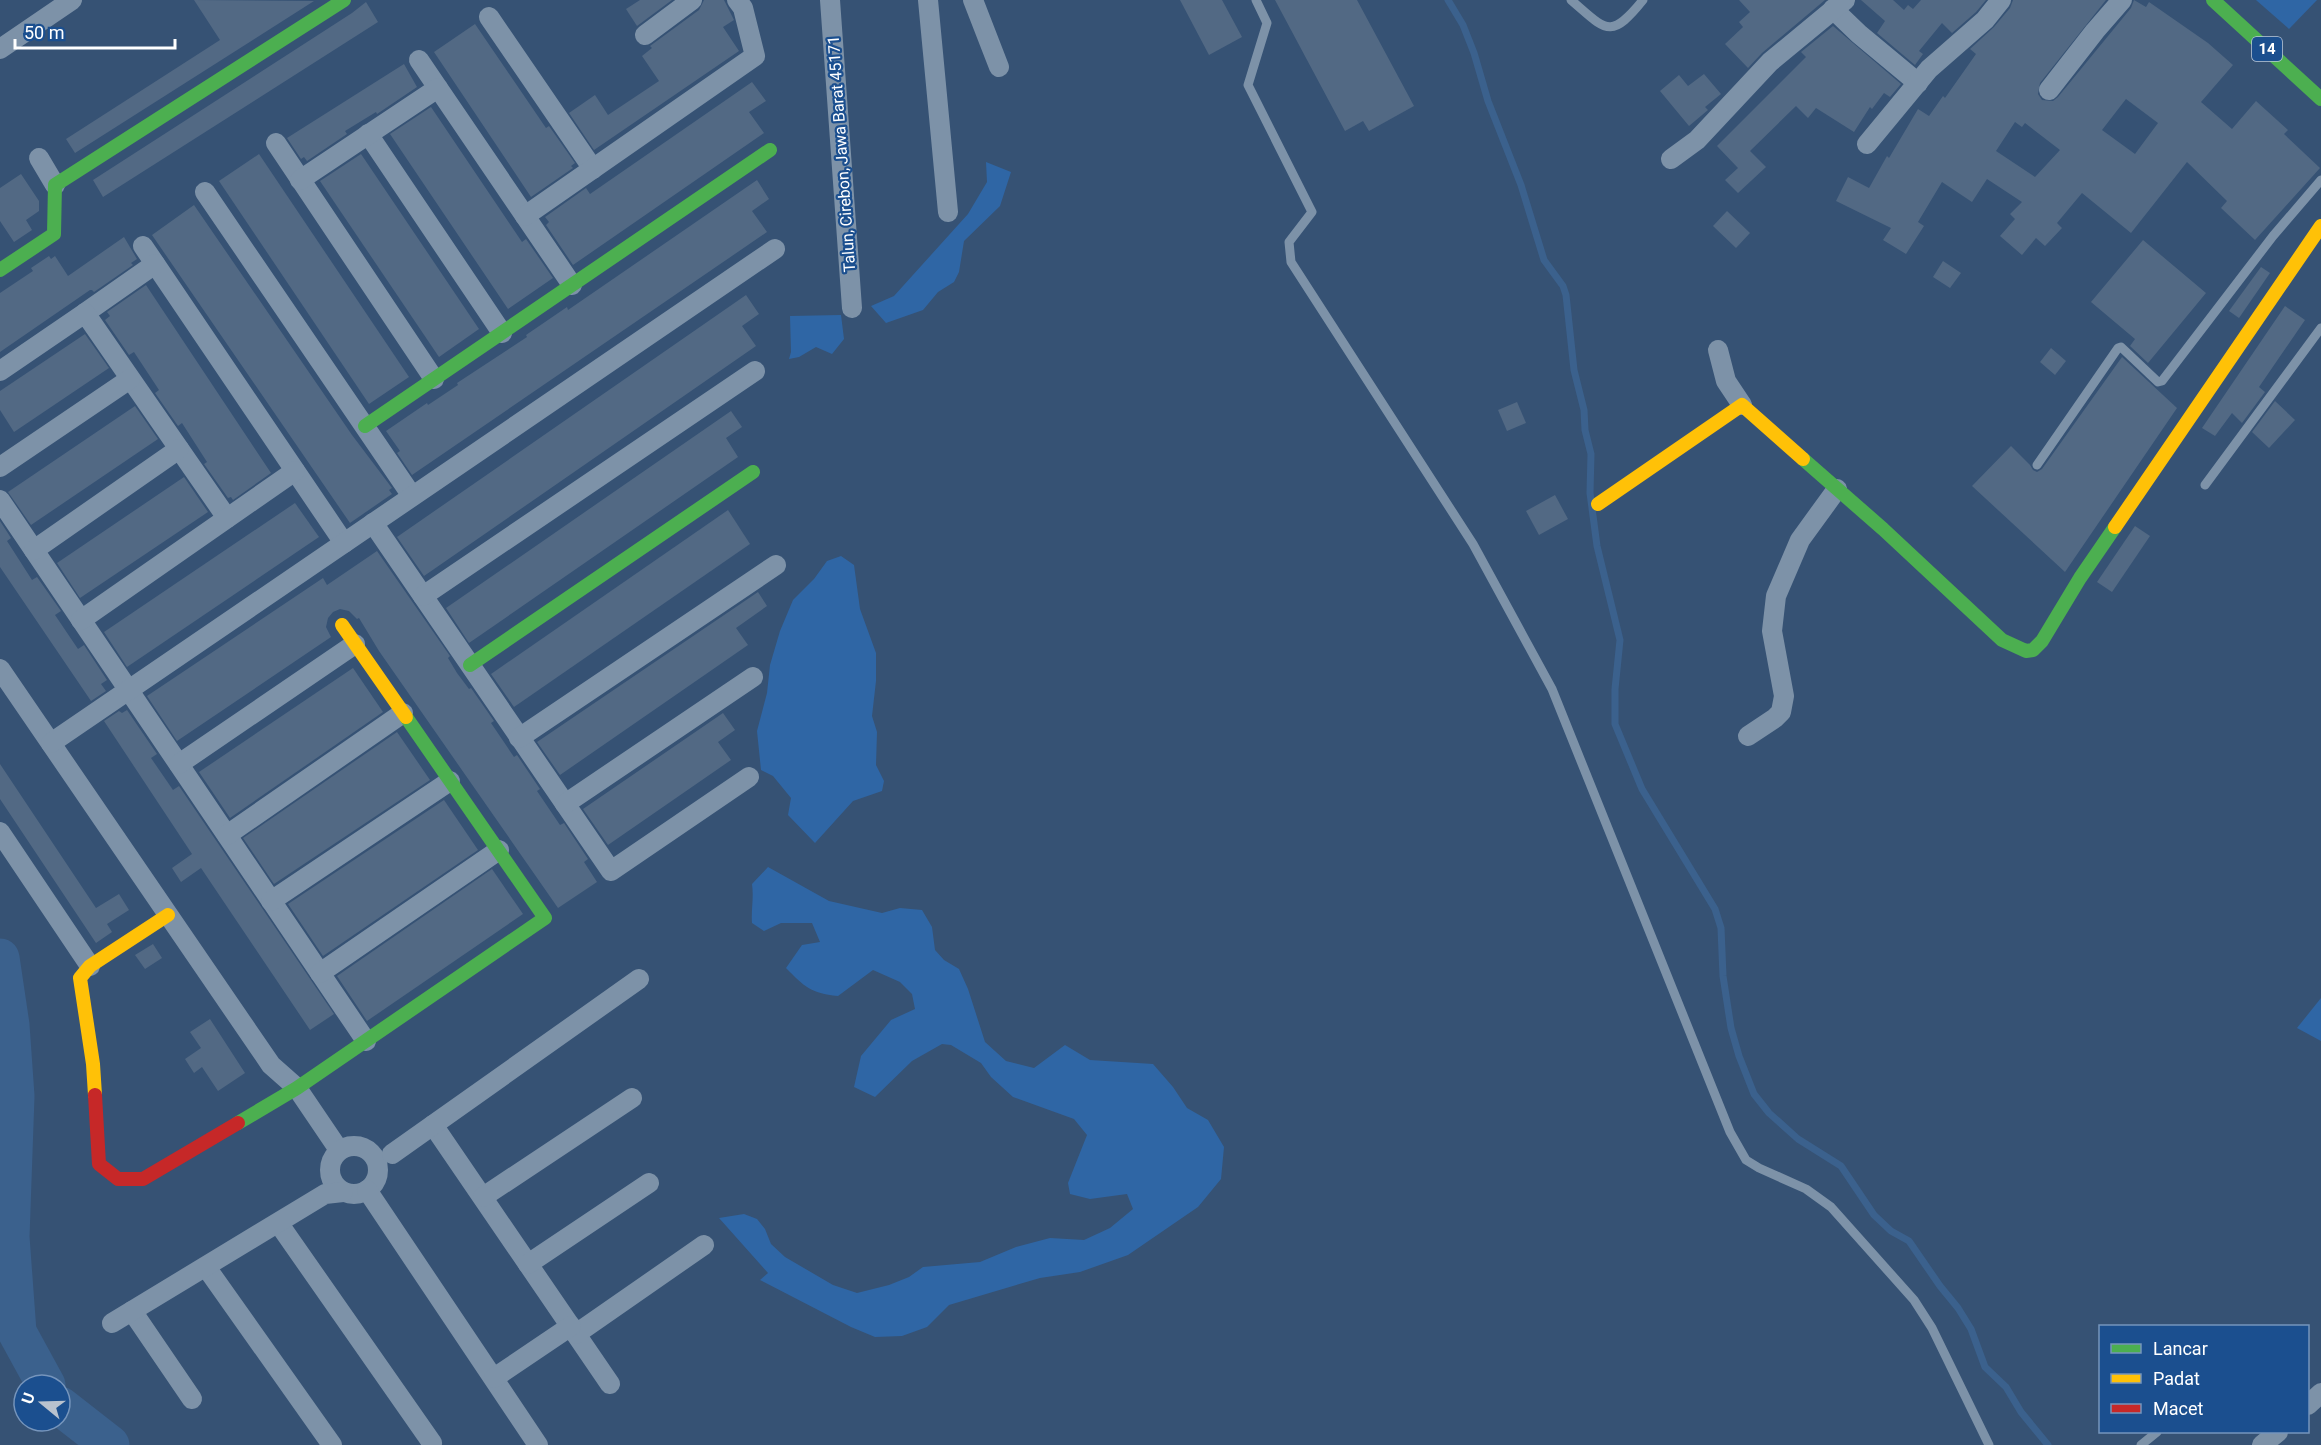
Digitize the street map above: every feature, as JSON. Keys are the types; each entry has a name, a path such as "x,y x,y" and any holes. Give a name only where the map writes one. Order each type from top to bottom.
{"main road":[{"path":"2,263 54,234 55,185 344,0"},
{"name":"14","path":"2213,0 2321,99"},
{"path":"365,426 771,150"},
{"path":"1598,504 1742,405 1883,529 2002,640 2026,651 2033,650 2042,641 2080,578 2321,226"},
{"path":"470,665 753,472"},
{"path":"168,915 90,966 80,978 93,1064 99,1164 118,1179 143,1179 297,1088 545,918 342,625"}],"street":[{"path":"0,49 72,0"},
{"path":"645,35 692,0"},
{"path":"525,216 755,56 743,8 737,0"},
{"name":"Talun, Cirebon, Jawa Barat 45171","path":"830,0 852,309"},
{"path":"928,0 948,212"},
{"path":"973,0 999,68"},
{"path":"1867,144 1942,55 1985,21 2001,0"},
{"path":"2049,90 2122,0"},
{"path":"1671,159 1697,140 1770,62 1839,5 1858,34 1918,83"},
{"path":"489,17 593,170"},
{"path":"419,60 572,285"},
{"path":"300,180 438,87"},
{"path":"368,134 502,333"},
{"path":"276,143 434,379"},
{"path":"39,158 55,185"},
{"path":"205,192 412,496"},
{"path":"143,246 344,543"},
{"path":"51,743 775,249"},
{"path":"0,372 155,264"},
{"path":"85,313 227,518"},
{"path":"1718,350 1726,381 1742,405"},
{"path":"423,596 755,371"},
{"path":"0,467 130,379"},
{"path":"34,550 179,449"},
{"path":"81,620 295,471"},
{"path":"1749,736 1781,712 1784,696 1772,631 1776,596 1800,540 1837,489"},
{"path":"0,500 366,1041"},
{"path":"374,523 611,872 749,777"},
{"path":"519,738 776,565"},
{"path":"179,764 355,644"},
{"path":"0,669 271,1065 297,1088 339,1150"},
{"path":"565,804 753,676"},
{"path":"226,835 403,713"},
{"path":"271,901 450,781"},
{"path":"0,832 90,966"},
{"path":"320,973 499,850"},
{"path":"392,1154 639,979"},
{"path":"483,1197 632,1098"},
{"path":"433,1125 610,1384"},
{"path":"112,1323 279,1224 325,1194 343,1192 355,1194 367,1190 374,1183 378,1174 378,1164 367,1149 357,1145 348,1146 339,1150 331,1160 329,1173 334,1184 343,1192"},
{"path":"528,1264 649,1183"},
{"path":"367,1190 538,1445"},
{"path":"279,1224 432,1443 431,1445"},
{"path":"494,1378 704,1245"},
{"path":"206,1267 332,1445"},
{"path":"132,1311 192,1399"},
{"path":"2309,1403 2321,1393"},
{"path":"2262,1445 2276,1433"}],"lane":[{"path":"1256,0 1268,23 1248,85 1312,212 1289,242 1291,262 1473,543 1552,688 1730,1132 1746,1160 1806,1189 1830,1208 1914,1300 1932,1328 1989,1445"},
{"path":"1571,0 1601,26 1610,28 1626,21 1643,0"},
{"path":"2037,465 2118,348 2121,347 2158,382 2162,381 2273,236 2321,180"},
{"path":"2205,485 2321,328"},
{"path":"2141,1445 2155,1433"}],"shaded area":[{"path":"2256,0 2317,0 2289,29"},
{"path":"986,162 1011,172 1000,206 964,241 959,272 954,282 938,292 923,310 886,323 871,306 894,296 968,214 987,182"},
{"path":"841,315 844,339 832,354 816,347 799,357 789,359 791,352 790,316"},
{"path":"841,556 854,565 860,609 876,653 872,716 877,732 876,765 884,781 882,791 853,801 815,843 788,815 791,798 773,776 761,770 757,731 767,693 770,665 780,631 793,600 814,579 827,561"},
{"path":"768,867 829,901 882,913 900,908 922,910 932,927 935,950 944,960 959,969 985,1042 1006,1061 1034,1068 1065,1045 1090,1060 1153,1064 1187,1108 1208,1120 1224,1147 1221,1179 1198,1207 1128,1255 1080,1272 1040,1278 949,1305 927,1327 902,1336 875,1337 760,1280 768,1273 719,1218 744,1214 757,1219 765,1229 771,1244 785,1257 833,1285 857,1293 889,1285 909,1277 923,1267 980,1262 1016,1247 1050,1238 1084,1240 1110,1228 1133,1209 1127,1194 1090,1199 1070,1194 1068,1183 1087,1135 1074,1119 1013,1097 991,1077 981,1063 951,1045 942,1044 912,1061 875,1097 854,1087 861,1056 891,1020 915,1009 912,994 900,982 873,970 838,996 814,991 798,980 786,968 802,945 820,942 812,923 781,923 764,931 752,923 752,884"},
{"path":"2321,998 2321,1041 2297,1028"}],"building":[{"path":"194,0 314,1 75,153 66,139 220,40"},
{"path":"640,0 672,0 637,26 626,9"},
{"path":"704,0 724,0 734,20 723,27 739,51 594,150 569,113 595,95 608,115 659,81 642,56 652,48 650,46 699,10"},
{"path":"1180,0 1222,0 1242,37 1209,55"},
{"path":"1275,0 1357,0 1414,106 1369,131 1363,121 1345,131"},
{"path":"1739,0 1825,0 1762,53 1748,68 1725,44 1743,27 1739,22 1750,12"},
{"path":"1861,0 1893,0 1904,10 1908,5 1913,9 1921,0 1986,0 1952,33 1942,23 1919,51 1923,54 1915,65 1877,33 1885,21"},
{"path":"2013,0 2106,0 2040,83 2038,94 2042,100 2053,101 2131,8 2134,0 2146,7 2149,2 2208,43 2233,65 2201,102 2232,129 2256,101 2288,130 2284,134 2320,168 2255,240 2221,208 2227,201 2187,162 2131,233 2082,193 2057,223 2062,228 2045,246 2036,238 2022,255 2000,236 2015,219 2010,214 2022,202 1987,179 1972,202 1942,182 1918,222 1924,226 1906,254 1883,240 1891,228 1836,201 1848,177 1869,188 1918,109 1929,116 1943,96 1945,98 1976,54 1970,49 1994,27 2010,8","holes":["2126,99 2158,123 2135,154 2102,130","2015,122 2022,127 2025,123 2060,150 2035,177 1996,151"]},
{"path":"366,2 378,22 103,197 93,180"},
{"path":"475,24 546,128 549,126 575,163 571,166 573,168 531,197 434,52"},
{"path":"1833,26 1901,84 1890,97 1884,93 1872,109 1870,107 1854,132 1816,108 1808,118 1796,106 1750,151 1766,167 1738,193 1725,180 1738,168 1717,146 1806,57 1801,52"},
{"path":"404,64 417,87 377,114 376,112 345,131 347,134 307,161 304,157 301,159 287,138"},
{"path":"1704,74 1721,94 1705,107 1708,110 1689,126 1660,91 1679,75 1688,86"},
{"path":"752,82 766,101 749,112 764,133 573,265 546,225 549,222 545,217 586,188 590,194"},
{"path":"431,107 522,242 526,239 553,278 508,309 390,134"},
{"path":"259,154 409,377 369,404 219,181"},
{"path":"361,154 479,329 439,357 320,181"},
{"path":"21,174 39,201 39,211 26,220 32,230 14,242 0,221 0,188"},
{"path":"757,180 769,199 752,211 767,232 412,475 397,453 400,451 386,431 458,385 457,383 527,337 526,335 567,307 568,310"},
{"path":"194,205 352,435 392,488 389,490 392,494 350,523 152,235"},
{"path":"1727,211 1750,233 1736,248 1713,226"},
{"path":"124,237 137,259 131,263 133,265 94,292 90,290 0,352 0,293 33,271 31,268 49,256 51,259 55,256 68,276"},
{"path":"2143,240 2206,293 2148,363 2130,346 2135,339 2091,302"},
{"path":"1943,261 1961,273 1950,288 1933,277"},
{"path":"2261,267 2270,273 2239,318 2229,311"},
{"path":"146,285 271,473 233,500 231,497 228,498 204,464 207,462 182,423 178,426 155,393 159,390 134,352 129,355 105,320 110,316 107,312"},
{"path":"746,295 759,314 742,326 756,346 424,576 397,537"},
{"path":"2285,306 2305,320 2259,387 2265,392 2242,423 2232,413 2215,436 2202,428"},
{"path":"85,334 109,368 14,432 0,410 0,391"},
{"path":"2051,348 2066,361 2055,375 2040,362"},
{"path":"2122,357 2177,408 2065,572 1972,486 2011,446 2033,470 2037,472 2042,469"},
{"path":"2275,401 2295,420 2269,448 2252,432"},
{"path":"1517,402 1526,423 1507,431 1498,410"},
{"path":"135,406 158,439 31,525 8,492"},
{"path":"731,411 742,427 726,438 738,457 469,643 446,608"},
{"path":"184,477 208,512 80,598 57,563"},
{"path":"1555,495 1568,519 1539,535 1526,511"},
{"path":"295,503 319,537 127,667 104,632"},
{"path":"728,510 750,544 514,707 491,674"},
{"path":"0,521 11,538 7,541 32,580 37,577 61,611 55,615 78,649 84,645 107,680 101,684 106,691 91,701 0,567"},
{"path":"2135,526 2150,536 2112,592 2097,582"},
{"path":"377,551 450,656 448,658 457,673 469,689 471,688 494,721 491,723 514,757 517,755 540,789 537,791 560,825 564,823 588,859 584,862 597,882 558,908 379,651 359,618 357,619 349,611 340,609 328,618 326,627 331,637 177,741 147,696 323,578 327,585"},
{"path":"758,592 767,606 736,628 748,645 560,775 537,742"},
{"path":"353,668 383,712 230,818 199,772"},
{"path":"127,710 157,754 151,758 173,790 179,786 334,1014 310,1030 201,868 181,882 172,868 192,854 104,721 119,711 122,713"},
{"path":"723,713 735,730 718,742 731,760 608,845 583,809"},
{"path":"397,732 430,780 274,884 243,838"},
{"path":"0,764 96,908 119,894 129,910 107,924 112,932 96,943 0,799"},
{"path":"444,800 478,850 323,956 288,904"},
{"path":"492,869 523,914 367,1021 337,976"},
{"path":"153,944 162,958 145,969 135,955"},
{"path":"210,1019 245,1073 218,1091 202,1067 194,1073 185,1059 201,1048 190,1032"}],"waterway":[{"path":"1448,0 1463,25 1474,53 1488,101 1521,185 1544,260 1563,286 1566,295 1574,370 1584,410 1585,430 1591,454 1590,493 1597,546 1620,640 1615,689 1615,724 1642,789 1715,909 1721,928 1723,976 1731,1028 1754,1094 1769,1113 1798,1139 1841,1166 1874,1215 1891,1231 1909,1241 1971,1329 1985,1367 2006,1387 2021,1412 2048,1445"},
{"path":"0,958 10,1025 15,1096 10,1237 17,1332 39,1373"},
{"path":"72,1415 110,1445"}],"traffic: fast":[{"path":"0,270 54,234 55,185 344,0"},
{"path":"2213,0 2321,99"},
{"path":"365,426 770,150"},
{"path":"1803,459 1883,529 2002,640 2026,651 2033,650 2042,641 2080,578 2115,527"},
{"path":"470,665 753,472"},
{"path":"238,1123 297,1088 545,918 406,717"}],"traffic: slow":[{"path":"2115,527 2321,226"},
{"path":"1598,504 1742,405 1803,459"},
{"path":"342,625 406,717"},
{"path":"95,1095 93,1064 80,978 90,966 168,915"}],"traffic: jam":[{"path":"95,1095 99,1164 118,1179 143,1179 238,1123"}]}
